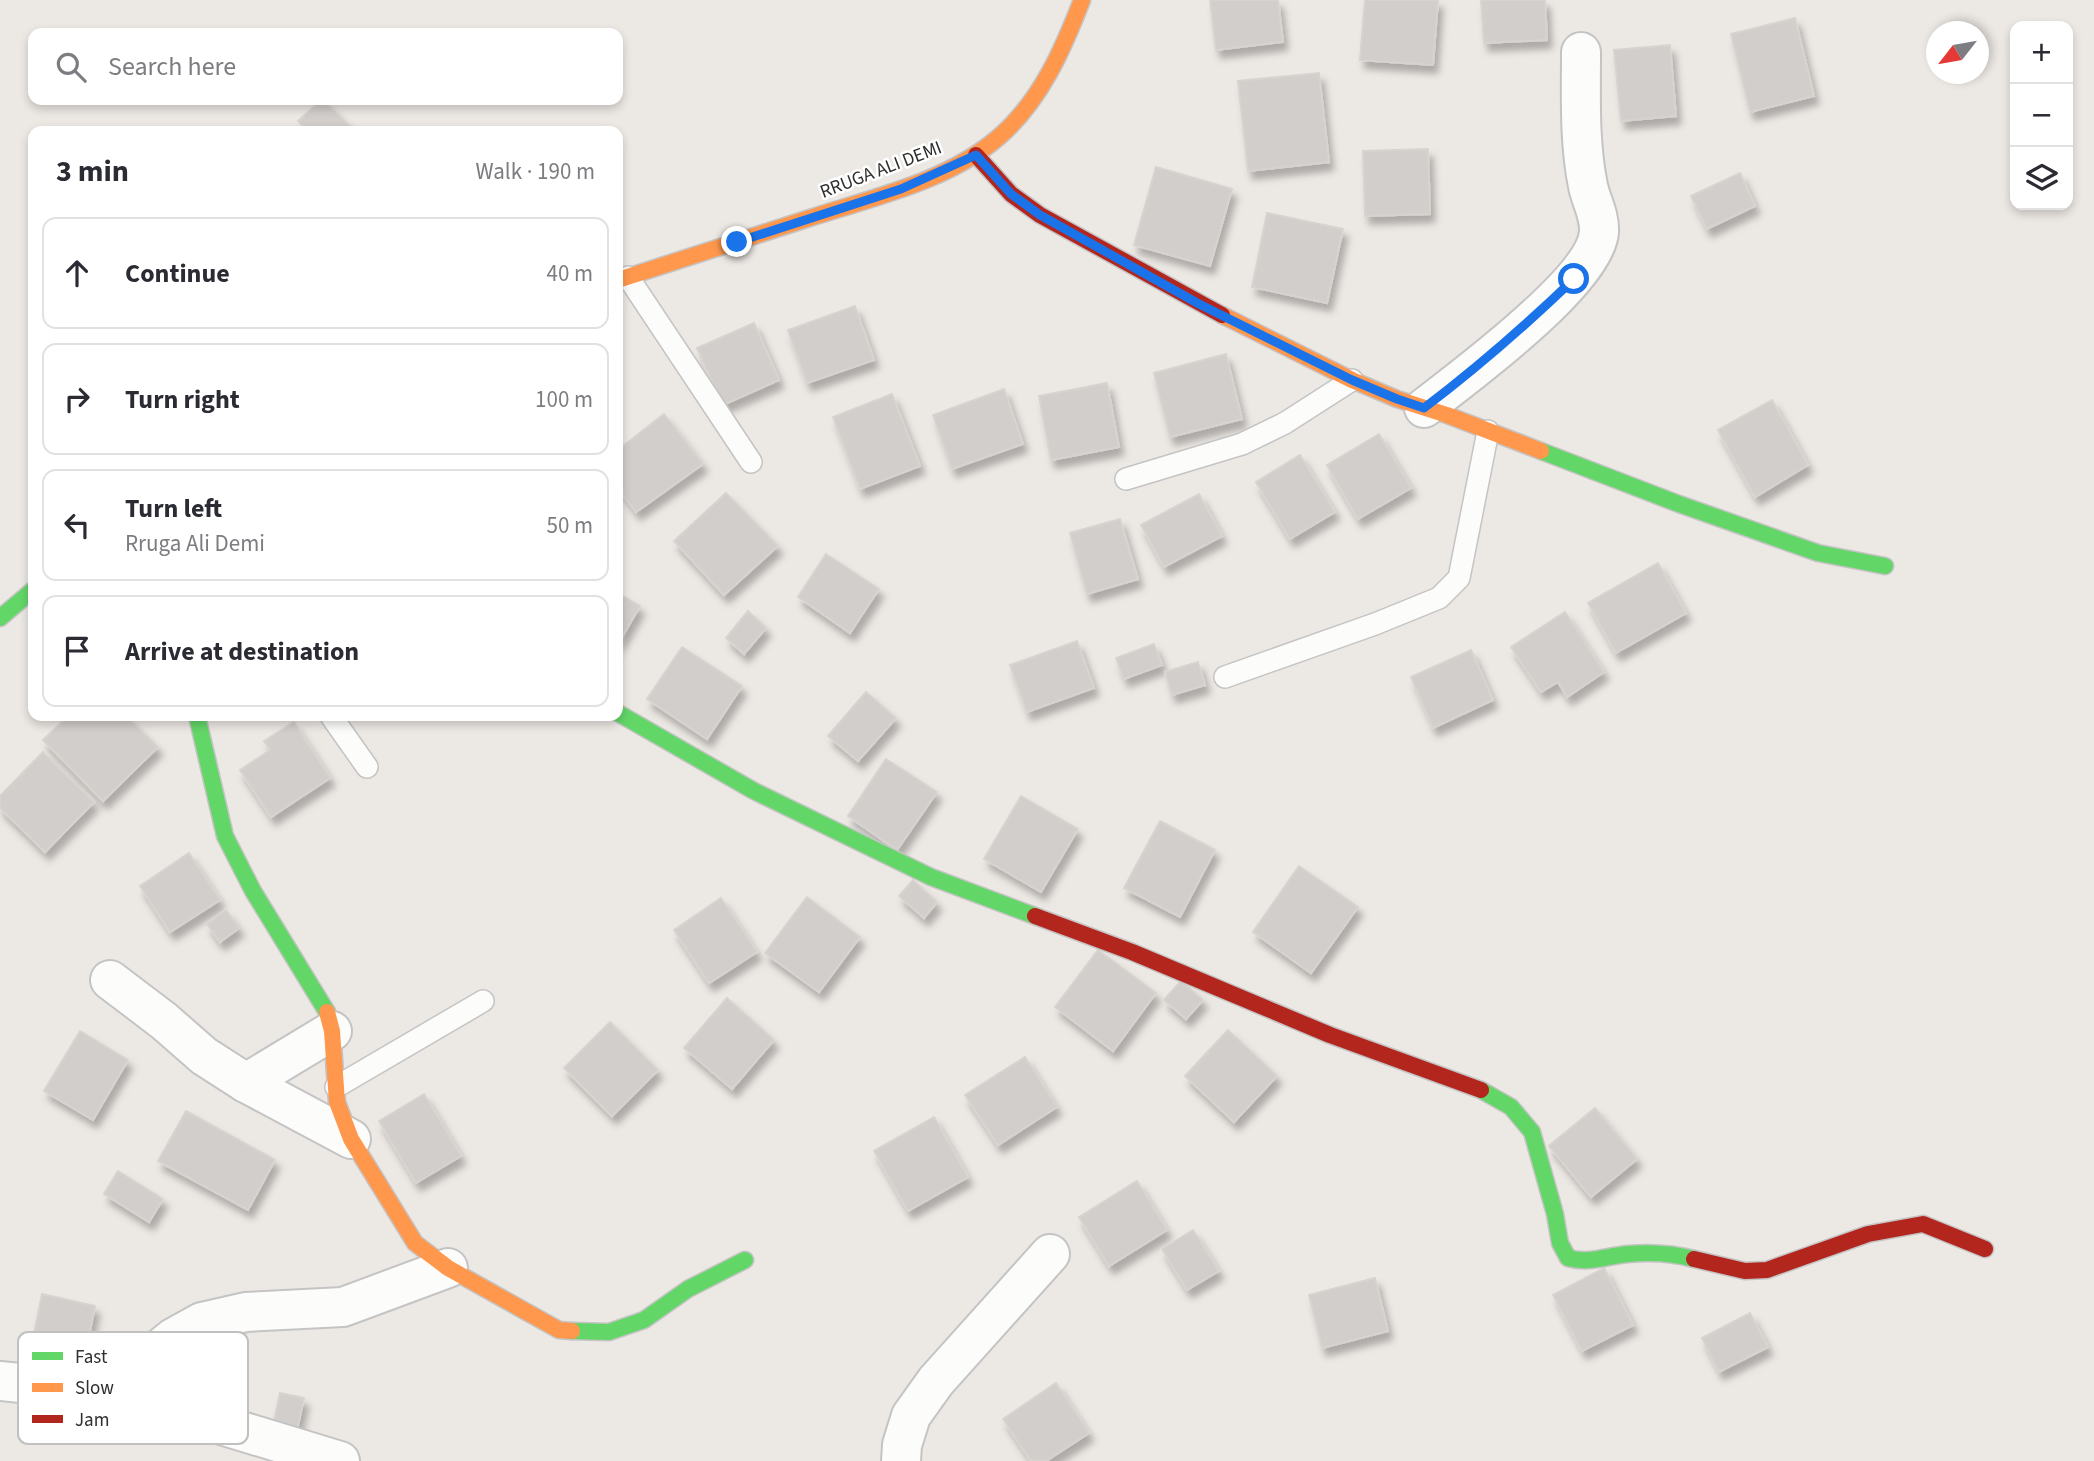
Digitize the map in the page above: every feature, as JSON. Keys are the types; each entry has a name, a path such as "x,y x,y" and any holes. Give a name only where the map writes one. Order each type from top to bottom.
{"street":[{"name":"RRUGA ALI DEMI","path":"623,279 901,189 976,155 1002,134 1027,106 1055,66 1082,0"},
{"path":"1424,408 1472,372 1532,319 1574,279 1593,253 1599,233 1597,212 1588,186 1581,115 1581,52"},
{"path":"976,155 1011,194 1040,215 1199,304 1352,380 1679,504 1818,553 1885,566"},
{"path":"0,618 28,594"},
{"path":"623,716 754,791 930,877 1132,951 1329,1035 1475,1086 1511,1107 1532,1132 1552,1202 1560,1243 1568,1258 1583,1262 1653,1252 1745,1271 1767,1270 1868,1234 1923,1224 1985,1249"},
{"path":"198,721 225,836 253,891 325,1007 332,1031 337,1101 351,1139 415,1243 448,1268 559,1330 609,1332 644,1320 688,1289 745,1260"},
{"path":"110,979 204,1056 246,1083 351,1139"},
{"path":"246,1083 332,1031"},
{"path":"901,1461 902,1445 911,1416 930,1390 1050,1254"},
{"path":"184,1332 202,1322 246,1312 343,1307 448,1268"},
{"path":"0,1381 18,1383"},
{"path":"248,1433 340,1461"}],"lane":[{"path":"623,279 751,462"},
{"path":"1126,480 1242,444 1284,423 1352,380"},
{"path":"1225,677 1375,624 1438,598 1459,578 1488,431"},
{"path":"335,721 367,767"},
{"path":"337,1087 483,1001"}],"building":[{"path":"1210,0 1278,0 1283,42 1216,50"},
{"path":"1365,0 1438,0 1433,65 1360,60"},
{"path":"1481,0 1545,0 1547,40 1484,43"},
{"path":"1795,18 1814,96 1750,112 1731,34"},
{"path":"1670,45 1676,116 1621,121 1614,50"},
{"path":"1319,73 1329,162 1248,171 1238,81"},
{"path":"316,105 328,105 350,126 303,126 298,121"},
{"path":"1428,149 1430,214 1365,216 1363,151"},
{"path":"1156,167 1232,189 1210,266 1134,245"},
{"path":"1740,173 1755,206 1707,229 1691,196"},
{"path":"1267,213 1343,229 1327,303 1252,287"},
{"path":"855,306 874,360 807,383 788,330"},
{"path":"754,323 779,380 723,405 697,348"},
{"path":"1226,354 1242,419 1170,437 1154,373"},
{"path":"1107,383 1119,447 1051,460 1039,396"},
{"path":"1004,389 1023,444 952,469 933,415"},
{"path":"892,394 920,466 860,489 833,417"},
{"path":"1772,400 1808,465 1755,497 1718,430"},
{"path":"664,414 703,464 636,512 623,495 623,446"},
{"path":"1379,434 1411,488 1358,519 1327,465"},
{"path":"1300,455 1335,512 1290,539 1256,482"},
{"path":"726,493 778,546 724,595 674,541"},
{"path":"1199,494 1222,536 1164,567 1141,525"},
{"path":"1120,519 1138,579 1087,594 1070,533"},
{"path":"826,554 879,589 850,633 798,597"},
{"path":"1658,563 1686,613 1616,653 1588,603"},
{"path":"623,596 640,606 623,635"},
{"path":"748,611 766,628 744,654 726,638"},
{"path":"1565,612 1604,672 1567,697 1558,682 1541,692 1511,647"},
{"path":"1077,641 1094,688 1027,712 1010,665"},
{"path":"1154,644 1162,665 1124,679 1116,658"},
{"path":"682,647 742,686 707,739 647,699"},
{"path":"1471,650 1493,700 1433,728 1411,677"},
{"path":"1198,662 1205,685 1172,695 1165,672"},
{"path":"866,692 896,718 858,761 828,736"},
{"path":"63,721 131,721 158,747 103,801 43,740"},
{"path":"294,722 330,778 271,817 240,770 270,750 264,741"},
{"path":"43,752 94,802 45,852 0,808 0,796"},
{"path":"886,759 937,792 897,850 848,816"},
{"path":"1021,796 1078,829 1041,892 984,859"},
{"path":"1160,821 1215,850 1180,917 1124,888"},
{"path":"189,853 220,900 170,932 140,886"},
{"path":"1299,866 1358,907 1311,973 1253,932"},
{"path":"913,880 937,902 924,918 899,896"},
{"path":"807,897 860,937 819,992 765,953"},
{"path":"721,898 757,952 709,983 674,930"},
{"path":"226,910 239,928 220,942 207,924"},
{"path":"1098,950 1156,993 1113,1051 1055,1007"},
{"path":"1181,981 1203,1000 1186,1019 1164,1000"},
{"path":"727,998 774,1040 732,1089 684,1048"},
{"path":"610,1022 658,1070 612,1116 564,1068"},
{"path":"1228,1030 1277,1076 1234,1122 1185,1076"},
{"path":"80,1031 128,1060 93,1120 44,1091"},
{"path":"1025,1057 1057,1107 998,1145 965,1095"},
{"path":"424,1094 461,1156 416,1183 379,1121"},
{"path":"1595,1108 1637,1159 1591,1197 1549,1146"},
{"path":"186,1111 275,1160 248,1210 158,1161"},
{"path":"934,1117 968,1177 908,1211 874,1151"},
{"path":"118,1171 163,1199 149,1222 104,1194"},
{"path":"1137,1181 1167,1230 1109,1266 1079,1217"},
{"path":"1193,1230 1219,1271 1187,1290 1162,1249"},
{"path":"1604,1268 1633,1325 1582,1351 1553,1295"},
{"path":"1375,1278 1388,1331 1322,1348 1309,1295"},
{"path":"42,1294 95,1306 90,1332 34,1332"},
{"path":"1750,1313 1768,1347 1719,1372 1702,1338"},
{"path":"1056,1383 1089,1433 1046,1461 1031,1461 1003,1419"},
{"path":"280,1393 304,1398 297,1430 273,1425"}],"traffic: fast":[{"path":"1541,451 1818,553 1885,566"},
{"path":"0,618 28,594"},
{"path":"623,716 754,791 931,877 1035,916"},
{"path":"198,721 225,836 253,891 327,1012"},
{"path":"1481,1090 1511,1107 1532,1132 1555,1214 1560,1243 1568,1258 1591,1260 1653,1253 1694,1259"},
{"path":"572,1331 609,1332 644,1320 688,1289 745,1260"}],"traffic: slow":[{"path":"623,278 889,194 959,164 980,151 1015,122 1039,90 1059,55 1082,0"},
{"path":"1222,315 1352,380 1541,451"},
{"path":"327,1012 332,1031 337,1102 351,1139 415,1243 448,1268 559,1330 572,1331"}],"traffic: jam":[{"path":"976,155 1011,194 1040,215 1222,315"},
{"path":"1035,916 1132,952 1330,1035 1481,1090"},
{"path":"1694,1259 1745,1271 1767,1270 1868,1234 1923,1224 1985,1249"}],"route":[{"path":"737,242 901,189 976,155 1011,194 1040,215 1199,304 1352,380 1424,408 1472,372 1574,279"}]}
